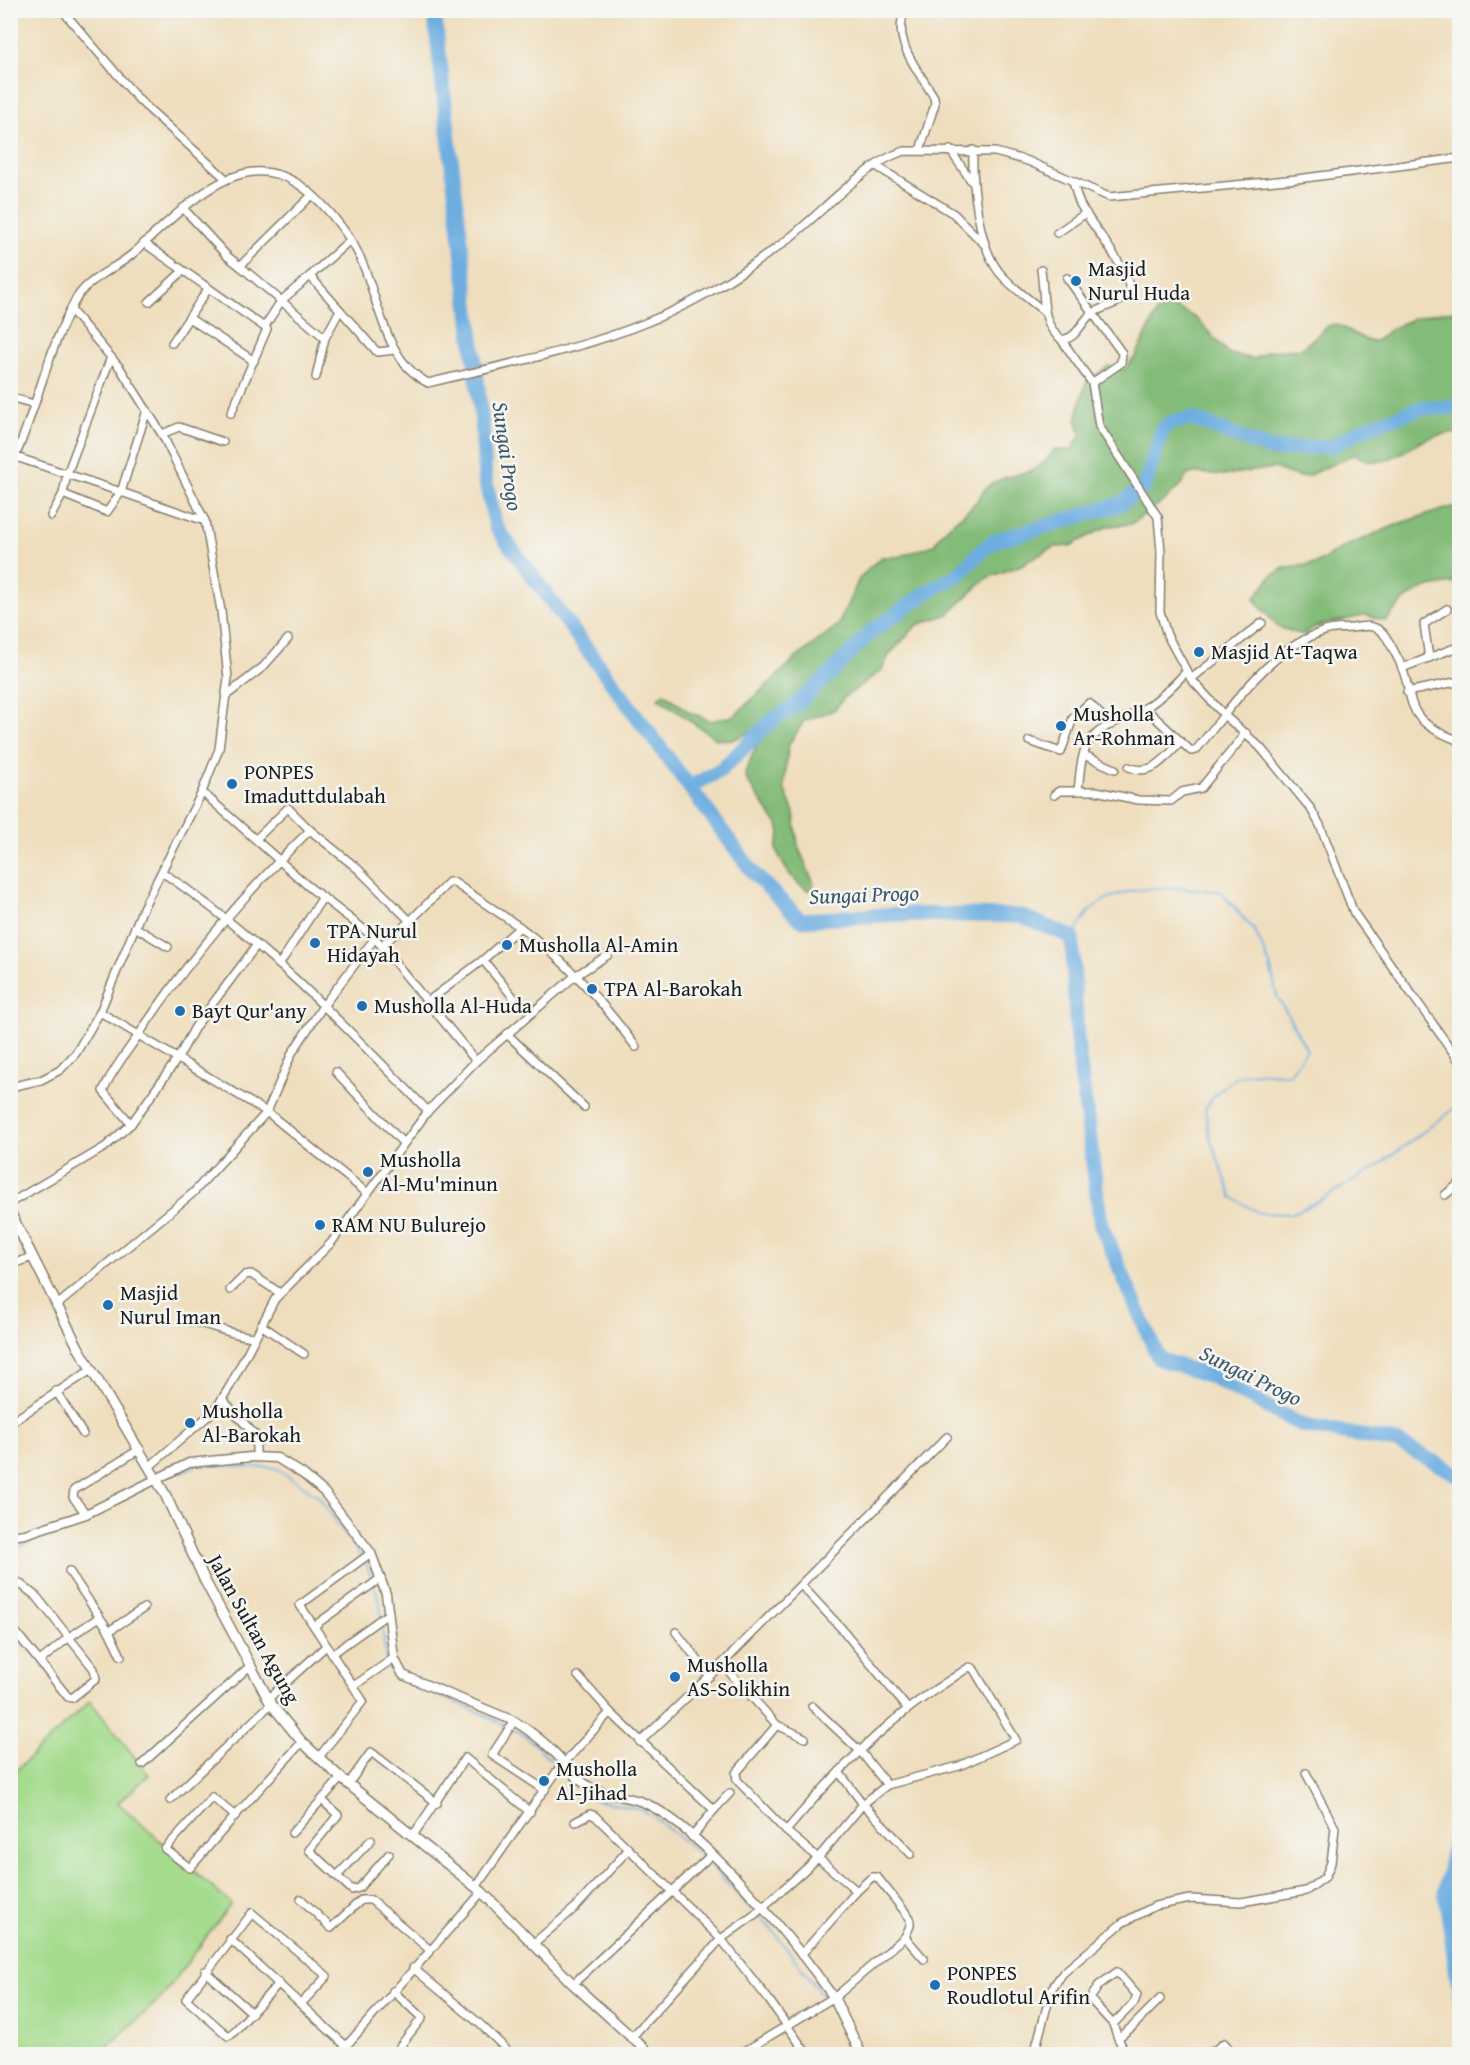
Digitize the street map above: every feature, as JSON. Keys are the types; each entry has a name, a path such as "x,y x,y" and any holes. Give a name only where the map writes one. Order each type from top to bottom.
{"main road":[{"name":"Jalan Sultan Agung","path":"10,1212 56,1306 91,1370 160,1486 205,1581 270,1701 302,1742 318,1757 479,1889 573,1984 650,2055"},
{"path":"830,2000 861,2055"}],"street":[{"path":"62,10 140,101 225,178"},
{"path":"905,10 899,25 902,42 934,97 935,104 920,150"},
{"path":"10,468 70,310 78,296 89,285 129,257 183,208 225,178 263,172 282,175 298,183 312,195 350,240 373,288 395,350 406,369 428,383 530,359 645,325 712,291 782,243 876,166 895,154 920,150 995,152 1028,161 1109,197 1129,197 1460,158"},
{"path":"950,150 975,186"},
{"path":"973,150 972,176 985,245"},
{"path":"876,166 954,214 985,245 1000,273 1045,312"},
{"path":"1061,339 1071,338 1091,314 1112,306 1130,292 1114,256 1086,213 1073,182"},
{"path":"240,266 312,195"},
{"path":"183,208 227,256 325,338"},
{"path":"1058,233 1086,213"},
{"path":"265,326 281,301 350,240"},
{"path":"144,243 265,326 267,331 231,413"},
{"path":"1041,270 1045,312 1050,330 1061,339 1092,383 1099,426 1158,517 1163,624 1186,672 1224,715 1246,733 1311,809 1320,825 1354,913 1460,1062"},
{"path":"149,302 183,271"},
{"path":"310,276 378,353 395,350"},
{"path":"1067,279 1123,355 1121,363 1092,383"},
{"path":"172,343 208,289"},
{"path":"10,1087 40,1080 60,1070 76,1053 100,1012 135,927 172,848 202,792 219,749 227,695 228,678 220,611 205,521 162,434 147,410 111,357 70,310"},
{"path":"316,377 325,338 340,310"},
{"path":"189,318 254,361"},
{"path":"51,516 63,494 67,474 111,357"},
{"path":"10,397 34,404"},
{"path":"63,494 106,513 121,492 147,410"},
{"path":"162,434 179,427 223,442"},
{"path":"16,457 205,521"},
{"path":"1429,658 1424,624 1447,609"},
{"path":"1191,679 1262,622"},
{"path":"1145,708 1189,750 1196,750 1257,677 1281,654 1325,631 1374,626 1384,633 1402,668 1407,692 1418,718 1425,725 1460,741"},
{"path":"227,695 263,667 288,639"},
{"path":"1402,668 1460,646"},
{"path":"1078,790 1084,755 1091,740 1111,725 1145,708 1167,692 1186,672"},
{"path":"1407,692 1460,681"},
{"path":"1029,741 1061,752 1073,718 1089,703 1111,725"},
{"path":"1054,795 1059,790 1078,790 1096,791 1138,800 1171,801 1179,793 1201,788 1246,733"},
{"path":"1129,767 1139,772 1150,770 1180,742"},
{"path":"1084,755 1115,770"},
{"path":"202,792 279,860 375,938 476,1061"},
{"path":"256,838 288,808 310,830 358,869 410,921"},
{"path":"131,1124 103,1091 159,1004 227,919 279,860 310,830"},
{"path":"162,872 227,919 279,965 428,1111"},
{"path":"382,945 449,882 453,882 543,944 612,1014 636,1047"},
{"path":"279,965 323,897"},
{"path":"135,927 168,947"},
{"path":"427,1002 483,960 520,927"},
{"path":"56,1306 193,1193 267,1112 292,1053 323,1006 375,938"},
{"path":"10,1203 105,1147 131,1124 178,1058 195,1028 256,946"},
{"path":"149,1467 215,1410 280,1293 331,1243 366,1192 428,1111 476,1061 507,1034 575,976 608,955"},
{"path":"483,960 518,1003"},
{"path":"100,1012 267,1112 366,1192"},
{"path":"507,1034 584,1107"},
{"path":"336,1072 403,1143"},
{"path":"1445,1195 1460,1183"},
{"path":"10,1265 32,1257"},
{"path":"230,1290 245,1275 251,1274 280,1293"},
{"path":"188,1321 216,1326 235,1336 255,1337"},
{"path":"261,1325 304,1354"},
{"path":"10,1423 91,1370"},
{"path":"56,1391 83,1434"},
{"path":"222,1399 256,1436 256,1456"},
{"path":"640,1742 710,1676 947,1437"},
{"path":"86,1514 73,1497 74,1490 140,1449"},
{"path":"10,1536 25,1534 86,1514 160,1486 189,1463 256,1456 283,1460 316,1484 347,1518 371,1552 381,1578 389,1613 394,1658 398,1668 408,1679 529,1729 561,1767 590,1787 647,1804 692,1837 707,1859 801,1955 830,2000"},
{"path":"318,1757 363,1703 355,1685 326,1646 300,1607 300,1603 371,1552"},
{"path":"69,1571 98,1618 109,1631 122,1656"},
{"path":"10,1576 37,1597 96,1674 94,1681 70,1698 10,1624"},
{"path":"314,1626 381,1578"},
{"path":"801,1585 842,1629 908,1709"},
{"path":"109,1631 144,1608"},
{"path":"332,1654 389,1613"},
{"path":"40,1661 68,1638 98,1618"},
{"path":"676,1632 710,1676"},
{"path":"170,1800 326,1646"},
{"path":"355,1685 394,1658"},
{"path":"722,1664 777,1725 805,1738"},
{"path":"142,1764 251,1665"},
{"path":"631,2038 721,1939 758,1912 818,1858 863,1804 886,1785 959,1766 1016,1740 972,1667 908,1709 839,1772 786,1831"},
{"path":"578,1676 640,1742 714,1810"},
{"path":"812,1706 861,1752 886,1785"},
{"path":"339,2055 430,1950 479,1889 561,1767 610,1712"},
{"path":"514,1721 492,1755 545,1790"},
{"path":"777,1725 736,1773 736,1778 786,1831 856,1892"},
{"path":"234,1816 212,1797 165,1849 190,1868 302,1742"},
{"path":"292,1833 371,1752 437,1803"},
{"path":"414,1834 437,1803 465,1758 530,1812"},
{"path":"839,1772 863,1804 911,1854"},
{"path":"1034,2055 1052,1988 1063,1973 1122,1923 1155,1906 1190,1899 1241,1902 1306,1890 1325,1877 1331,1863 1335,1828 1306,1773"},
{"path":"692,1837 730,1793"},
{"path":"322,1800 338,1815 309,1850 337,1876 356,1890 389,1854"},
{"path":"575,1822 592,1814 721,1939 788,2025 807,2055"},
{"path":"337,1876 370,1840"},
{"path":"534,1943 576,1907 628,1850"},
{"path":"573,1984 707,1859"},
{"path":"740,2055 830,2000 905,1937 910,1926 910,1918 877,1877 872,1877 801,1955"},
{"path":"301,1899 332,1928 361,1900 371,1900 430,1950"},
{"path":"279,1983 232,2034 223,2034 186,1999 250,1914 255,1914 327,1976 301,2004"},
{"path":"905,1937 924,1959"},
{"path":"230,1939 346,2046"},
{"path":"413,1968 480,2024 505,2048 508,2055"},
{"path":"205,1971 252,2013"},
{"path":"1113,2024 1134,2003 1137,1995 1117,1972 1100,1985 1090,1998 1113,2024 1126,2055"},
{"path":"393,1991 422,2018 400,2046 410,2055"},
{"path":"1118,2038 1160,1999"},
{"path":"1210,2055 1224,2043 1234,2055"}],"green space":[{"path":"1172,306 1196,318 1229,354 1254,359 1268,351 1301,349 1328,326 1336,324 1368,341 1376,341 1394,327 1415,318 1459,311 1459,433 1443,434 1431,438 1383,461 1365,460 1355,454 1307,476 1299,477 1274,468 1226,475 1193,473 1186,476 1183,483 1165,500 1131,524 1108,526 1070,546 1054,547 1019,566 987,578 948,614 917,625 889,655 882,670 845,697 834,710 804,721 788,746 784,788 794,813 798,846 814,884 810,891 804,888 793,879 782,862 776,849 780,835 779,827 747,781 745,773 757,744 753,730 733,740 716,739 658,698 664,693 689,712 711,721 734,716 796,658 838,625 859,579 882,557 898,557 934,545 942,533 975,503 991,484 1039,466 1054,450 1072,450 1081,434 1076,419 1086,382 1108,366 1124,370 1136,356 1157,312 1164,307"},
{"path":"1459,505 1459,585 1444,584 1424,589 1408,597 1386,621 1366,615 1315,627 1303,635 1278,627 1254,599 1271,576 1284,568 1316,564 1344,547 1403,522"},
{"path":"90,1701 149,1775 118,1803 231,1904 161,1998 99,2054 11,2054 11,1775"}],"waterway":[{"name":"Sungai Progo","path":"434,10 482,423 485,478 496,527 755,875 801,920 899,914 1021,916 1072,937 1077,1041 1101,1225 1159,1359 1210,1376 1303,1426 1397,1442 1460,1476"},
{"path":"690,787 721,770 769,723 795,706 831,673 871,632 926,593 958,575 982,550 995,541 1120,504 1144,487 1163,428 1172,422 1193,419 1272,450 1332,446 1363,429 1421,408 1460,407"},
{"path":"1072,937 1088,913 1103,901 1135,891 1171,888 1221,892 1255,931 1270,965 1277,996 1307,1050 1289,1075 1261,1073 1241,1076 1223,1087 1205,1108 1210,1138 1232,1197 1259,1213 1291,1214 1321,1200 1378,1166 1460,1104"},
{"path":"209,1465 276,1468 318,1496 367,1565 380,1603 386,1661"},
{"path":"181,1472 195,1466"},
{"path":"10,1549 16,1549 58,1527"},
{"path":"387,1667 414,1687 471,1708 526,1736 592,1799 639,1809 655,1818 698,1853 774,1932 825,1999"},
{"name":"Sungai Progo","path":"1460,1809 1445,1891 1460,1997"},
{"path":"828,2004 847,2035"},
{"path":"852,2046 854,2054"}],"place":[{"name":"Masjid Nurul Huda","path":"1076,281"},
{"name":"Masjid At-Taqwa","path":"1199,652"},
{"name":"Musholla Ar-Rohman","path":"1061,726"},
{"name":"PONPES Imaduttdulabah","path":"232,784"},
{"name":"TPA Nurul Hidayah","path":"315,943"},
{"name":"Musholla Al-Amin","path":"507,945"},
{"name":"TPA Al-Barokah","path":"592,989"},
{"name":"Musholla Al-Huda","path":"362,1006"},
{"name":"Bayt Qur'any","path":"180,1011"},
{"name":"Musholla Al-Mu'minun","path":"368,1172"},
{"name":"RAM NU Bulurejo","path":"320,1225"},
{"name":"Masjid Nurul Iman","path":"108,1305"},
{"name":"Musholla Al-Barokah","path":"190,1423"},
{"name":"Musholla AS-Solikhin","path":"675,1677"},
{"name":"Musholla Al-Jihad","path":"544,1781"},
{"name":"PONPES Roudlotul Arifin","path":"935,1985"}]}
